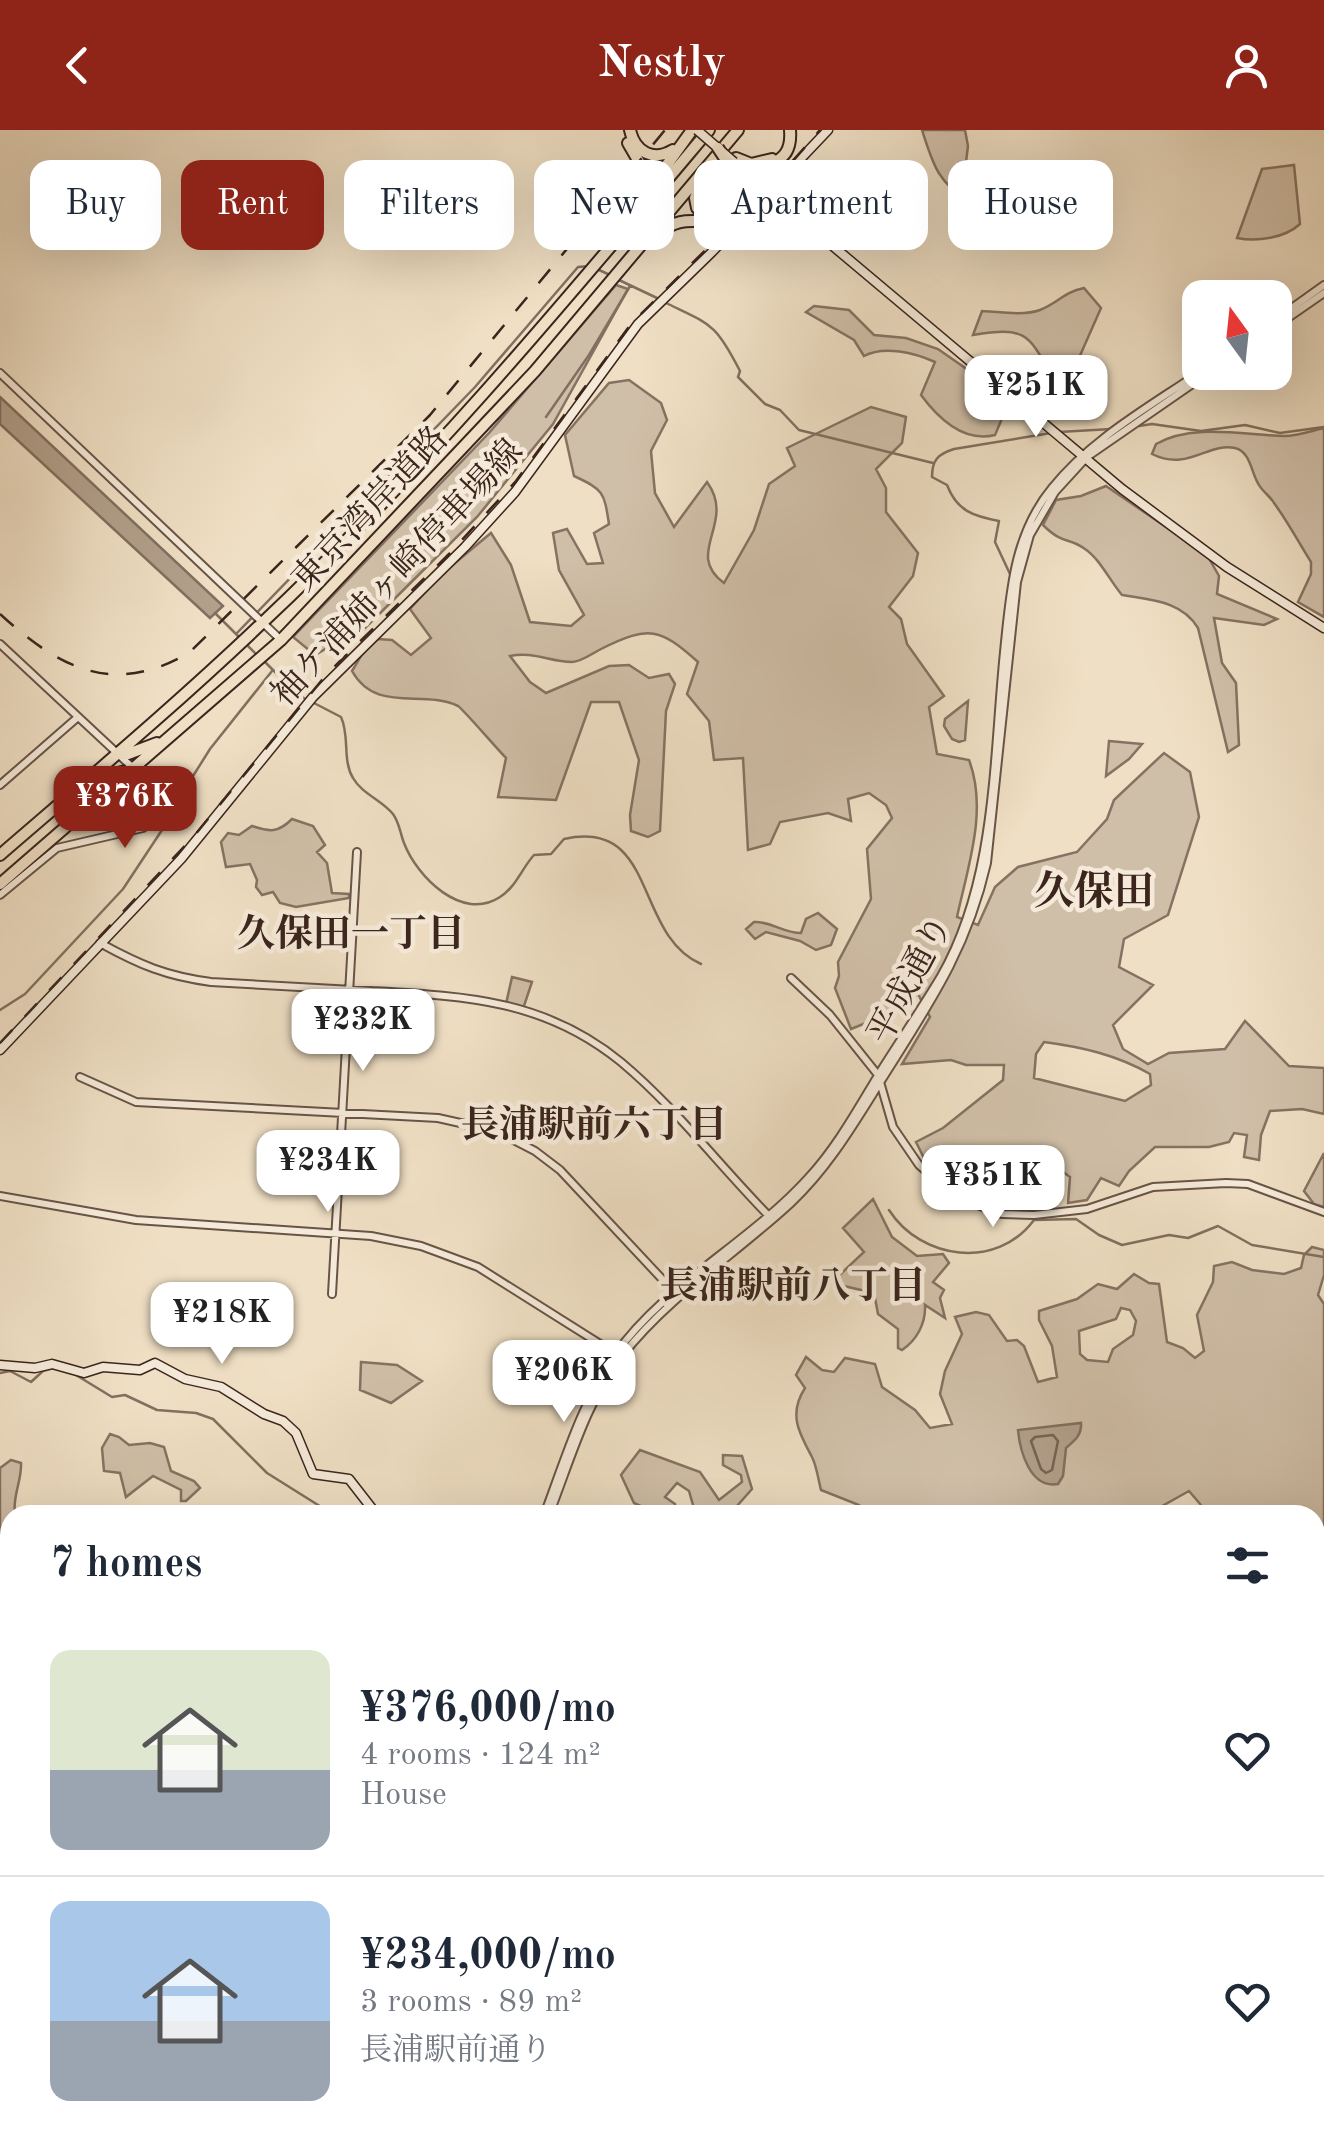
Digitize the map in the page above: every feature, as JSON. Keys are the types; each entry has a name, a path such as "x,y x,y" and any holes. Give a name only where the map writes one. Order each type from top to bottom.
{"highway":[{"path":"627,130 639,148 651,156 668,154 695,130"},
{"path":"627,130 638,160"},
{"name":"東京湾岸道路","path":"0,855 261,621 493,382 709,130"},
{"path":"770,160 783,145 786,130"},
{"path":"781,160 790,142 786,130"},
{"name":"東京湾岸道路","path":"714,160 738,133"},
{"path":"669,160 683,142"},
{"path":"718,148 731,160"},
{"name":"東京湾岸道路","path":"0,884 282,640 446,468 694,184"},
{"path":"632,258 672,224 694,223"},
{"path":"601,258 606,250"},
{"path":"117,754 146,749 183,726"},
{"path":"83,783 134,769"}],"main road":[{"path":"695,130 718,148"},
{"name":"袖ケ浦姉ヶ崎停車場線","path":"0,1050 201,836 313,698 515,492 638,324 828,130"},
{"path":"839,250 1164,522 1324,628"},
{"path":"0,1366 35,1368 52,1364 84,1372 103,1367 140,1370 155,1363 185,1379 216,1385 283,1422 296,1433 313,1474 349,1479 369,1505"}],"street":[{"path":"1292,310 1324,285"},
{"path":"1292,313 1324,293"},
{"path":"0,373 282,640"},
{"name":"平成通り","path":"550,1505 587,1403 618,1355 676,1294 771,1218 830,1160 942,974 976,889 1018,555 1037,509 1084,456 1182,385"},
{"name":"平成通り","path":"1084,456 1183,390"},
{"path":"0,644 134,769 154,793 156,805 148,824 57,848 0,895"},
{"path":"0,784 78,717"},
{"path":"332,1294 357,852"},
{"path":"100,943 140,966 182,978 488,1000 524,1008 574,1031 620,1062 771,1218"},
{"path":"791,978 830,1015 879,1079 893,1128 919,1165 950,1189 1002,1214 1088,1209 1153,1187 1226,1182 1248,1184 1324,1212"},
{"path":"80,1077 136,1102 464,1122 523,1144 549,1161 676,1294"},
{"path":"0,1196 136,1220 383,1238 459,1258 502,1280 618,1355"}],"shaded area":[{"path":"922,130 965,130 966,160 948,160 948,184"},
{"path":"1294,165 1300,224 1270,238 1237,238 1262,169"},
{"path":"616,285 628,289 553,424 477,517 346,647 336,643 315,655 293,637 489,433"},
{"path":"1084,288 1101,308 1075,367 1055,381 1032,343 1024,337 1005,332 973,335 982,311 1034,312"},
{"path":"814,306 849,310 874,335 906,338 938,349 978,377 1000,402 1001,421 995,435 983,437 962,432 928,404 921,395 935,362 890,351 864,356 854,340 806,312"},
{"path":"629,380 661,403 667,420 651,451 655,493 674,527 707,482 717,511 708,560 724,583 754,530 769,484 795,466 787,448 871,407 906,417 902,443 876,469 886,488 886,512 918,553 913,576 889,607 901,619 907,644 944,696 929,707 937,754 969,760 974,779 974,838 957,917 978,925 995,887 1018,867 1077,852 1107,819 1114,800 1164,753 1190,772 1199,817 1168,915 1124,939 1119,967 1153,985 1113,1025 1123,1049 1148,1064 1169,1053 1225,1049 1245,1021 1289,1066 1324,1068 1324,1114 1302,1109 1270,1111 1261,1135 1259,1160 1244,1157 1247,1135 1234,1133 1229,1142 1209,1147 1155,1147 1119,1186 1101,1178 1087,1200 1068,1203 1070,1177 1055,1166 1034,1168 1031,1192 1023,1196 1006,1197 990,1192 967,1180 961,1157 924,1158 916,1142 943,1128 1003,1080 1004,1065 966,1065 951,1060 902,1064 930,1017 918,994 881,1017 851,1029 835,988 838,962 871,899 867,849 892,818 886,805 869,793 848,799 851,821 828,813 780,822 770,844 748,850 743,758 714,760 709,721 687,694 698,662 674,642 653,634 617,641 576,662 510,656 530,682 546,693 609,666 629,665 649,678 669,674 675,684 666,711 660,831 648,837 631,831 639,760 619,702 591,702 556,800 498,797 506,758 458,706 430,699 387,696 362,684 352,671 364,651 378,639 392,640 411,655 431,638 410,609 443,573 491,533 511,565 530,622 571,626 584,615 559,570 553,533 567,529 587,564 603,563 594,533 609,524 606,505 597,489 574,476 565,435 609,383","holes":["1044,1042 1125,1062 1150,1074 1151,1085 1125,1101 1034,1078 1036,1054"]},
{"path":"1324,428 1324,617 1298,602 1311,574 1311,562 1240,450 1225,447 1176,460 1152,454 1156,444 1186,434 1284,436"},
{"path":"1106,486 1207,555 1219,576 1217,594 1277,619 1264,625 1214,618 1222,663 1236,683 1239,745 1228,752 1198,628 1191,619 1165,603 1122,595 1090,553 1043,525 1056,500"},
{"path":"968,701 965,740 959,742 952,739 944,726 945,719"},
{"path":"1109,741 1142,744 1106,776"},
{"path":"292,819 313,826 325,845 317,852 327,863 332,893 349,894 349,898 296,907 280,903 273,892 262,895 250,864 226,867 221,842 228,833 239,835 252,826 274,830"},
{"path":"818,913 837,929 831,945 816,950 800,941 766,932 755,939 746,929 760,922 801,933 806,919"},
{"path":"512,977 532,982 523,1009 506,1004"},
{"path":"1324,1153 1324,1207 1314,1204 1304,1191"},
{"path":"873,1199 892,1237 917,1256 943,1254 949,1263 933,1282 944,1290 940,1298 945,1318 925,1305 920,1330 902,1350 898,1348 898,1329 878,1314 875,1298 861,1290 831,1283 864,1252 843,1228"},
{"path":"1312,1247 1324,1250 1324,1275 1318,1295 1324,1304 1324,1505 1201,1505 1189,1491 1164,1505 859,1505 821,1490 796,1415 805,1388 796,1375 806,1357 822,1370 834,1372 845,1358 875,1364 882,1387 915,1410 930,1428 952,1424 940,1394 945,1371 962,1334 955,1317 976,1312 989,1315 1007,1341 1017,1340 1024,1346 1038,1382 1057,1377 1052,1346 1039,1320 1039,1311 1077,1299 1098,1284 1117,1289 1134,1274 1159,1284 1167,1342 1195,1358 1204,1351 1197,1315 1213,1282 1214,1266 1232,1262 1252,1270 1284,1274 1301,1268 1304,1255","holes":["1121,1308 1130,1310 1136,1321 1133,1335 1113,1349 1108,1362 1087,1360 1080,1354 1079,1331 1116,1319"]},
{"path":"361,1362 397,1365 422,1381 391,1403 360,1390"},
{"path":"110,1434 129,1445 150,1443 164,1447 171,1471 194,1481 200,1488 181,1501 181,1490 153,1476 126,1497 120,1473 104,1471 102,1448"},
{"path":"640,1450 700,1472 719,1500 742,1482 741,1475 723,1465 723,1455 742,1456 752,1489 738,1505 693,1505 689,1491 677,1483 665,1497 675,1505 638,1505 621,1475"},
{"path":"11,1460 21,1463 15,1505 0,1505 0,1468"}],"water":[{"path":"0,397 223,606 210,618 0,424"},
{"path":"1081,1423 1079,1434 1066,1448 1063,1476 1058,1484 1040,1481 1024,1458 1018,1430"}],"waterway":[{"path":"237,633 475,387 578,267 590,266"},
{"path":"597,269 612,276"},
{"path":"619,280 657,298"},
{"path":"546,417 630,286"},
{"path":"664,302 710,327 740,371 738,377 799,430 933,463"},
{"path":"1139,426 1152,424 1201,431 1245,425 1280,433 1324,427"},
{"path":"1059,432 1111,429"},
{"path":"1010,574 995,542 999,521 961,506 947,485 932,477 933,466 940,456 954,449 1051,433"},
{"path":"215,613 241,639"},
{"path":"247,645 259,657"},
{"path":"265,662 307,700"},
{"path":"0,1010 25,994 123,889 162,830 192,804 194,800 183,792 210,749 272,671"},
{"path":"314,703 341,717 353,778 393,814 410,856 443,892 471,904 485,903 506,893 534,855 551,854 564,839 594,837 615,845 631,861 664,929 679,949 701,964"},
{"path":"889,1210 920,1240 960,1252 1000,1247 1034,1220 1076,1219 1122,1245 1169,1235 1188,1238 1218,1226 1252,1245 1324,1257"},
{"path":"0,1373 10,1371 31,1382 43,1371 54,1368"},
{"path":"76,1375 112,1397 125,1395 157,1410 196,1413 213,1419 267,1473 318,1505"}],"railway":[{"path":"0,614 43,649 88,670 136,673 190,652 430,415 665,130"},
{"path":"0,1043 194,836 327,674 449,554 516,481 631,324 778,178 820,130"}],"district":[{"name":"久保田","path":"1094,890"},
{"name":"久保田一丁目","path":"351,933"},
{"name":"長浦駅前六丁目","path":"594,1124"},
{"name":"長浦駅前八丁目","path":"793,1285"}]}
